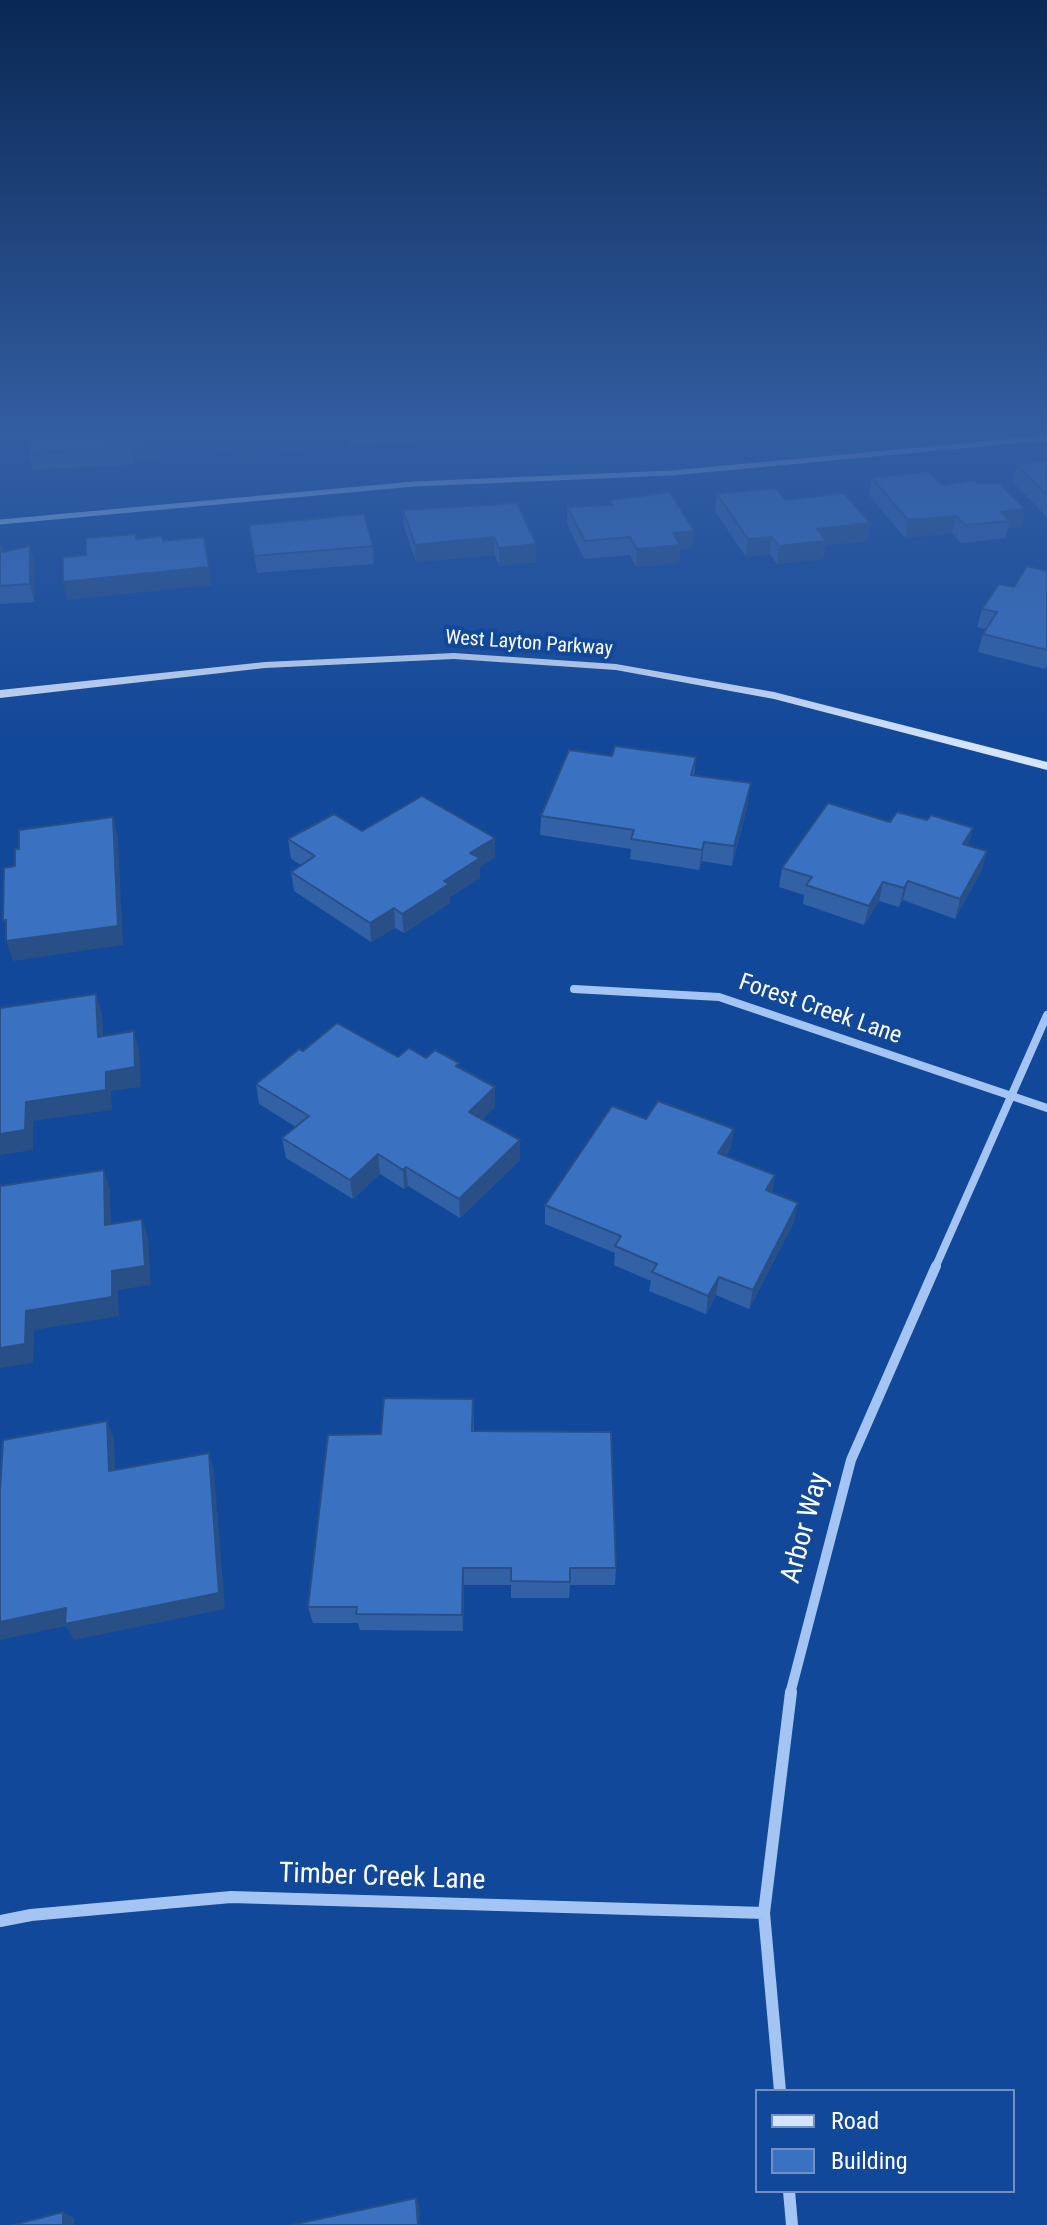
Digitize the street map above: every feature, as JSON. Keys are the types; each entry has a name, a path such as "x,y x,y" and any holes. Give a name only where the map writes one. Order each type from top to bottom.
{"main road":[{"name":"West Layton Parkway","path":"0,694 265,665 454,656 616,667 774,696 1047,766"}],"street":[{"name":"Forest Creek Lane","path":"574,989 719,997 1047,1108"},
{"name":"Arbor Way","path":"780,2089 764,1913 787,1706 851,1460 1047,1015"},
{"name":"Timber Creek Lane","path":"0,1921 31,1915 231,1897 764,1913"},
{"path":"789,2193 792,2225"}],"building":[{"path":"86,540 204,540 209,567 63,582 63,557 86,555"},
{"path":"251,540 371,540 373,546 254,556"},
{"path":"413,540 466,540 415,545"},
{"path":"495,540 534,540 536,544 499,548"},
{"path":"632,540 677,540 680,545 637,549"},
{"path":"774,540 826,541 779,546"},
{"path":"0,546 2,552 30,546 30,584 0,586"},
{"path":"1027,566 1047,571 1047,650 983,634 997,612 982,609 999,584 1014,587"},
{"path":"615,746 696,757 691,775 751,783 734,846 704,842 702,850 631,839 634,830 541,816 569,750 612,756"},
{"path":"422,796 495,838 470,853 480,858 444,881 449,884 402,914 394,908 370,923 291,872 315,856 288,839 334,814 362,831"},
{"path":"828,803 890,822 897,812 927,820 931,815 973,828 963,844 987,851 960,899 908,881 904,888 883,882 869,906 806,885 812,877 782,868"},
{"path":"113,817 118,926 6,941 6,920 3,921 4,868 15,866 19,830"},
{"path":"96,994 98,1037 134,1031 135,1067 106,1072 106,1090 26,1102 25,1130 0,1134 0,1008"},
{"path":"337,1023 398,1057 409,1048 426,1058 435,1050 459,1063 456,1066 495,1087 469,1112 520,1140 459,1199 378,1154 350,1180 282,1138 309,1116 256,1084"},
{"path":"658,1101 734,1129 718,1153 775,1175 766,1190 798,1203 753,1290 719,1277 708,1296 652,1272 657,1264 615,1246 621,1236 545,1205 612,1106 646,1119"},
{"path":"104,1170 105,1225 142,1219 145,1266 112,1271 112,1297 26,1311 25,1344 0,1348 0,1186"},
{"path":"384,1398 473,1399 472,1431 611,1432 616,1568 570,1568 570,1582 511,1581 511,1568 463,1568 462,1615 356,1614 357,1607 308,1607 328,1435 381,1434"},
{"path":"107,1421 109,1471 209,1453 219,1593 65,1624 66,1608 0,1622 3,1440"},
{"path":"416,2198 418,2225 291,2225"},
{"path":"63,2212 63,2225 13,2225"}]}
